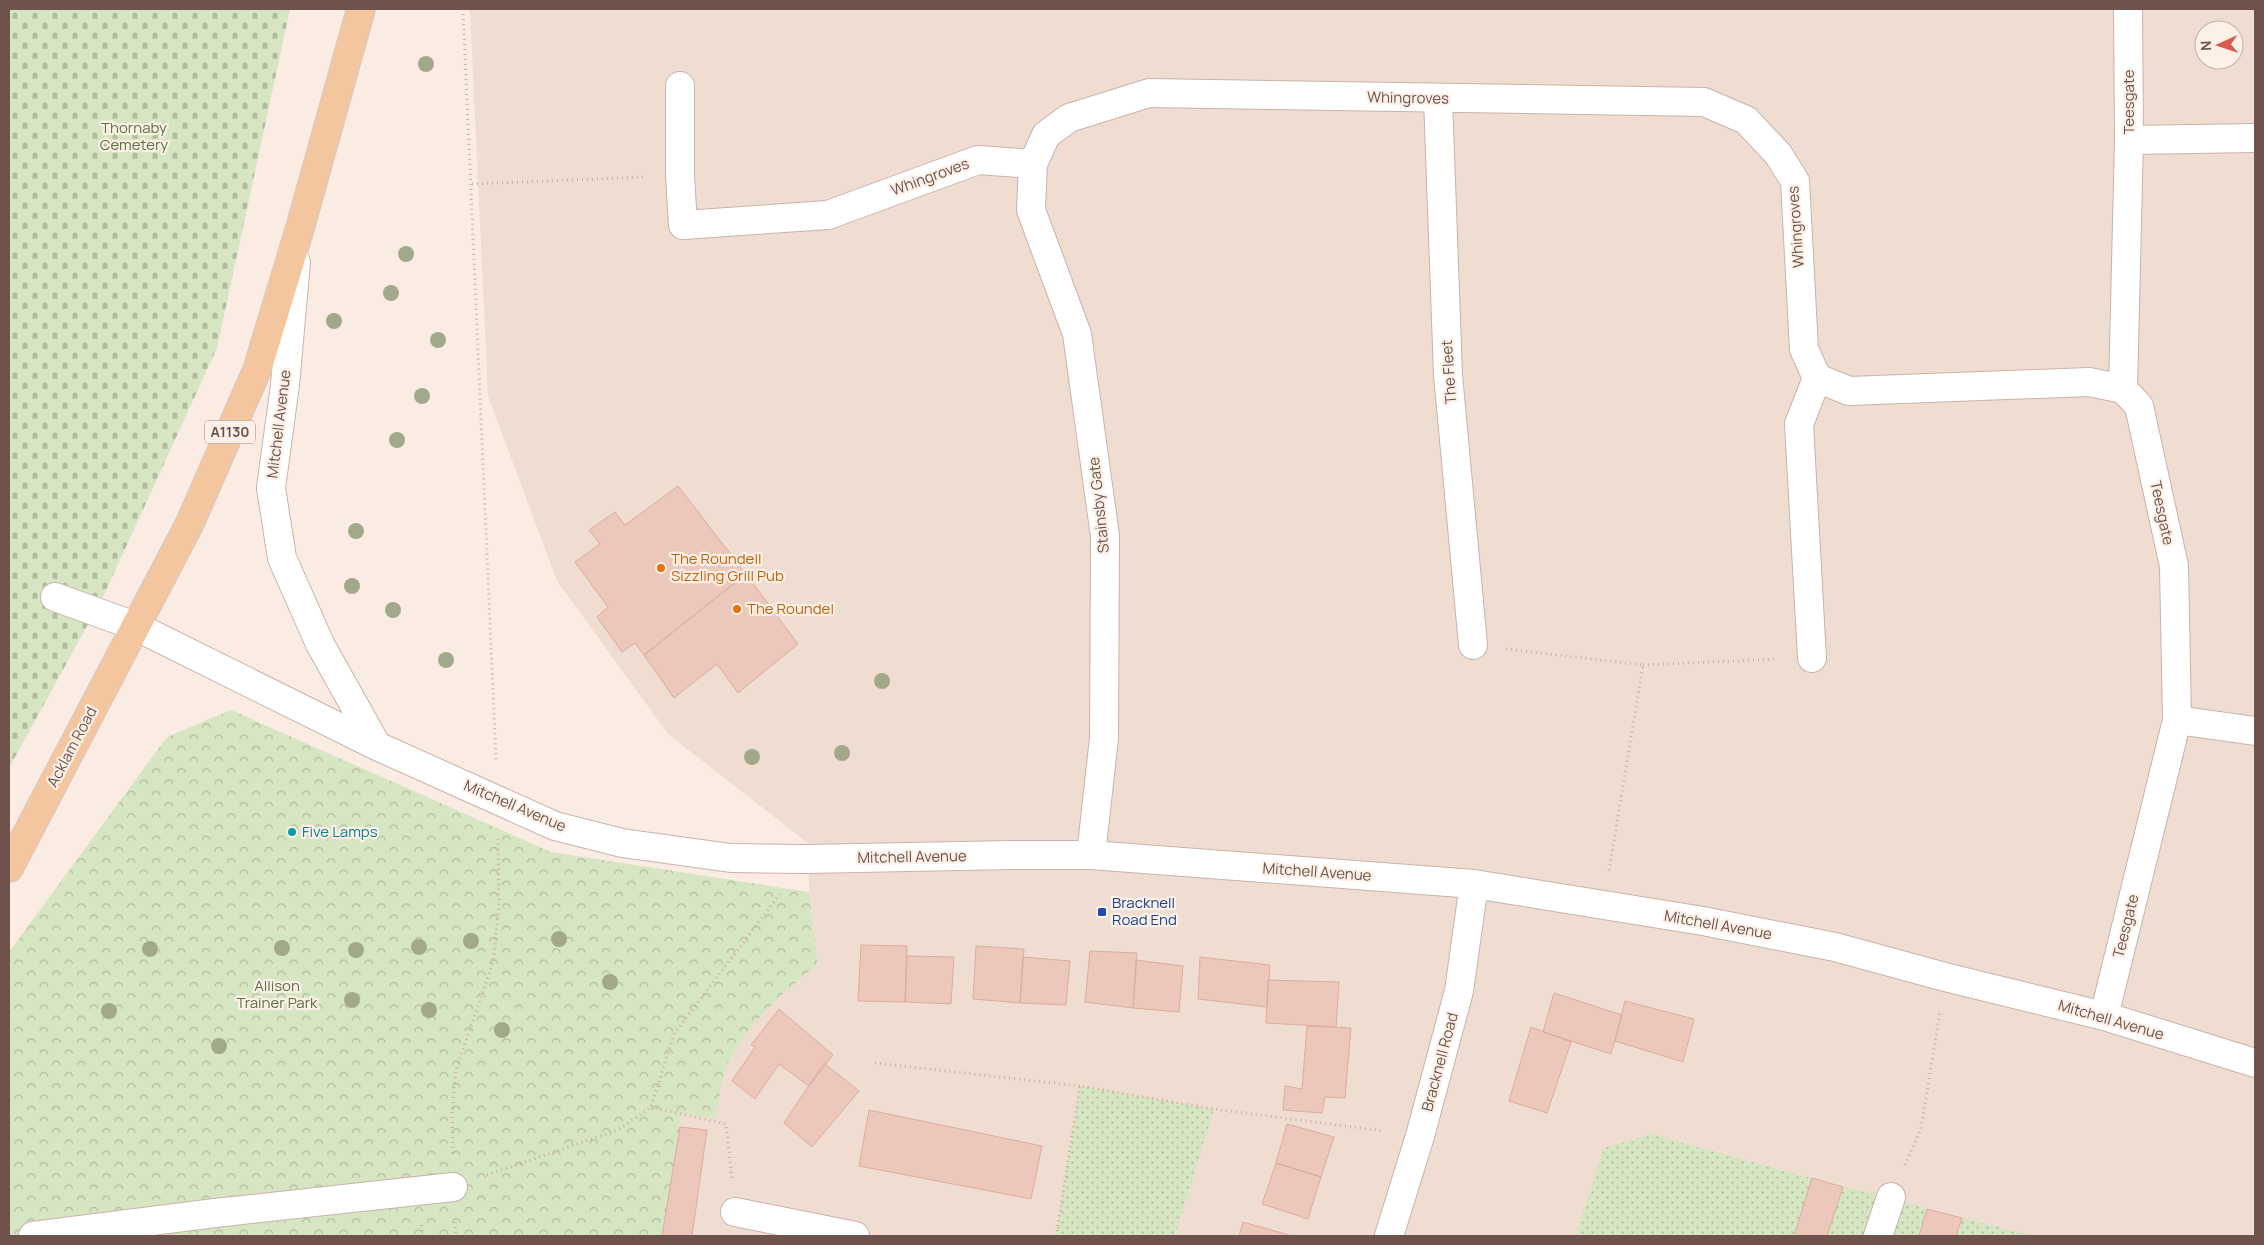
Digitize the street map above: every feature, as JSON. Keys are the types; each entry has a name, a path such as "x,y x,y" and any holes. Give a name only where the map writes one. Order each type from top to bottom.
{"main road":[{"name":"A1130","path":"135,626 189,525 257,370 300,228 361,9"},
{"name":"Acklam Road","path":"9,868 135,626"}],"street":[{"name":"Teesgate","path":"2104,1016 2176,720 2174,566 2139,406 2123,389 2129,140 2128,9"},
{"name":"Whingroves","path":"680,86 680,175 683,225 828,215 978,160 1033,164 1046,135 1069,118 1149,92 1704,102 1746,120 1778,154 1795,181 1804,349 1817,378"},
{"name":"The Fleet","path":"1438,98 1448,375 1473,645"},
{"path":"2129,140 2255,138"},
{"name":"Stainsby Gate","path":"1033,164 1031,210 1077,334 1105,536 1104,738 1091,855"},
{"name":"Mitchell Avenue","path":"300,228 285,385 271,488 282,558 320,644 377,746"},
{"path":"1812,658 1800,424 1817,378 1849,391 2089,382 2123,389"},
{"name":"Mitchell Avenue","path":"55,597 135,626 377,746 555,826 622,843 731,858 807,859 1011,854 1091,855 1474,884 1703,921 1835,947 1945,977 2104,1016 2255,1063"},
{"path":"2176,720 2255,732"},
{"name":"Bracknell Road","path":"1389,1236 1420,1136 1459,991 1474,884"},
{"path":"33,1236 215,1213 453,1187"},
{"path":"1878,1236 1891,1197"},
{"path":"735,1212 855,1236"}],"path":[{"path":"453,1160 452,1112 456,1070 494,962 499,905 498,800 463,9"},
{"path":"472,184 680,175"},
{"path":"1473,645 1643,665 1812,658"},
{"path":"1603,905 1643,665"},
{"path":"453,1187 618,1130 651,1107 674,1034 807,859"},
{"path":"1891,1197 1921,1129 1945,977"},
{"path":"874,1063 1080,1086 1214,1109 1420,1136"},
{"path":"1056,1236 1080,1086"},
{"path":"651,1107 726,1124 735,1212"},
{"path":"455,1221 456,1236"}],"shaded area":[{"path":"470,9 2255,9 2255,1236 662,1236 682,1112 715,1119 725,1068 751,1026 786,991 818,964 809,892 809,844 668,734 557,581 488,396"}],"green space":[{"name":"Thornaby Cemetery","path":"9,9 290,9 217,348 103,597 9,768"},
{"name":"Allison Trainer Park","path":"231,710 551,852 809,892 818,964 786,991 751,1026 725,1068 715,1119 682,1113 662,1236 9,1236 9,952 167,737"},
{"path":"1080,1086 1214,1109 1175,1236 1056,1236"},
{"path":"1651,1134 1843,1187 1891,1197 1927,1209 2034,1236 1576,1236 1604,1148"}],"building":[{"name":"The Roundell Sizzling Grill Pub","path":"678,486 746,574 644,655 635,643 622,652 597,617 608,607 575,562 600,544 589,530 615,512 625,525"},
{"name":"The Roundel","path":"746,574 798,644 738,693 717,664 674,698 644,655"},
{"path":"861,945 907,946 905,1002 858,1001"},
{"path":"976,946 1024,949 1020,1003 973,999"},
{"path":"1090,951 1137,953 1133,1008 1085,1002"},
{"path":"907,956 954,957 951,1004 905,1002"},
{"path":"1023,957 1070,961 1066,1005 1020,1003"},
{"path":"1200,957 1270,965 1267,1007 1198,999"},
{"path":"1136,960 1183,966 1179,1012 1133,1008"},
{"path":"1268,980 1339,982 1336,1027 1266,1023"},
{"path":"1554,993 1622,1015 1611,1054 1543,1032"},
{"path":"1625,1001 1694,1019 1683,1062 1615,1041"},
{"path":"779,1009 833,1055 809,1086 779,1064 755,1099 732,1081 755,1047 751,1045"},
{"path":"1307,1026 1351,1028 1345,1098 1325,1097 1322,1113 1283,1110 1285,1086 1302,1089"},
{"path":"1531,1027 1571,1042 1547,1113 1509,1101"},
{"path":"824,1063 859,1091 812,1147 784,1123"},
{"path":"869,1110 1042,1146 1031,1199 859,1166"},
{"path":"1287,1124 1334,1137 1321,1177 1276,1163"},
{"path":"680,1127 707,1130 692,1236 662,1236"},
{"path":"1276,1163 1321,1177 1308,1219 1262,1204"},
{"path":"1812,1178 1843,1187 1827,1236 1794,1236"},
{"path":"1927,1209 1962,1218 1956,1236 1919,1236"},
{"path":"1243,1222 1289,1235 1289,1236 1239,1236"}],"place":[{"name":"The Roundell Sizzling Grill Pub","path":"661,568"},
{"name":"The Roundel","path":"737,609"},
{"name":"Five Lamps","path":"292,832"},
{"name":"Bracknell Road End","path":"1102,912"}]}
